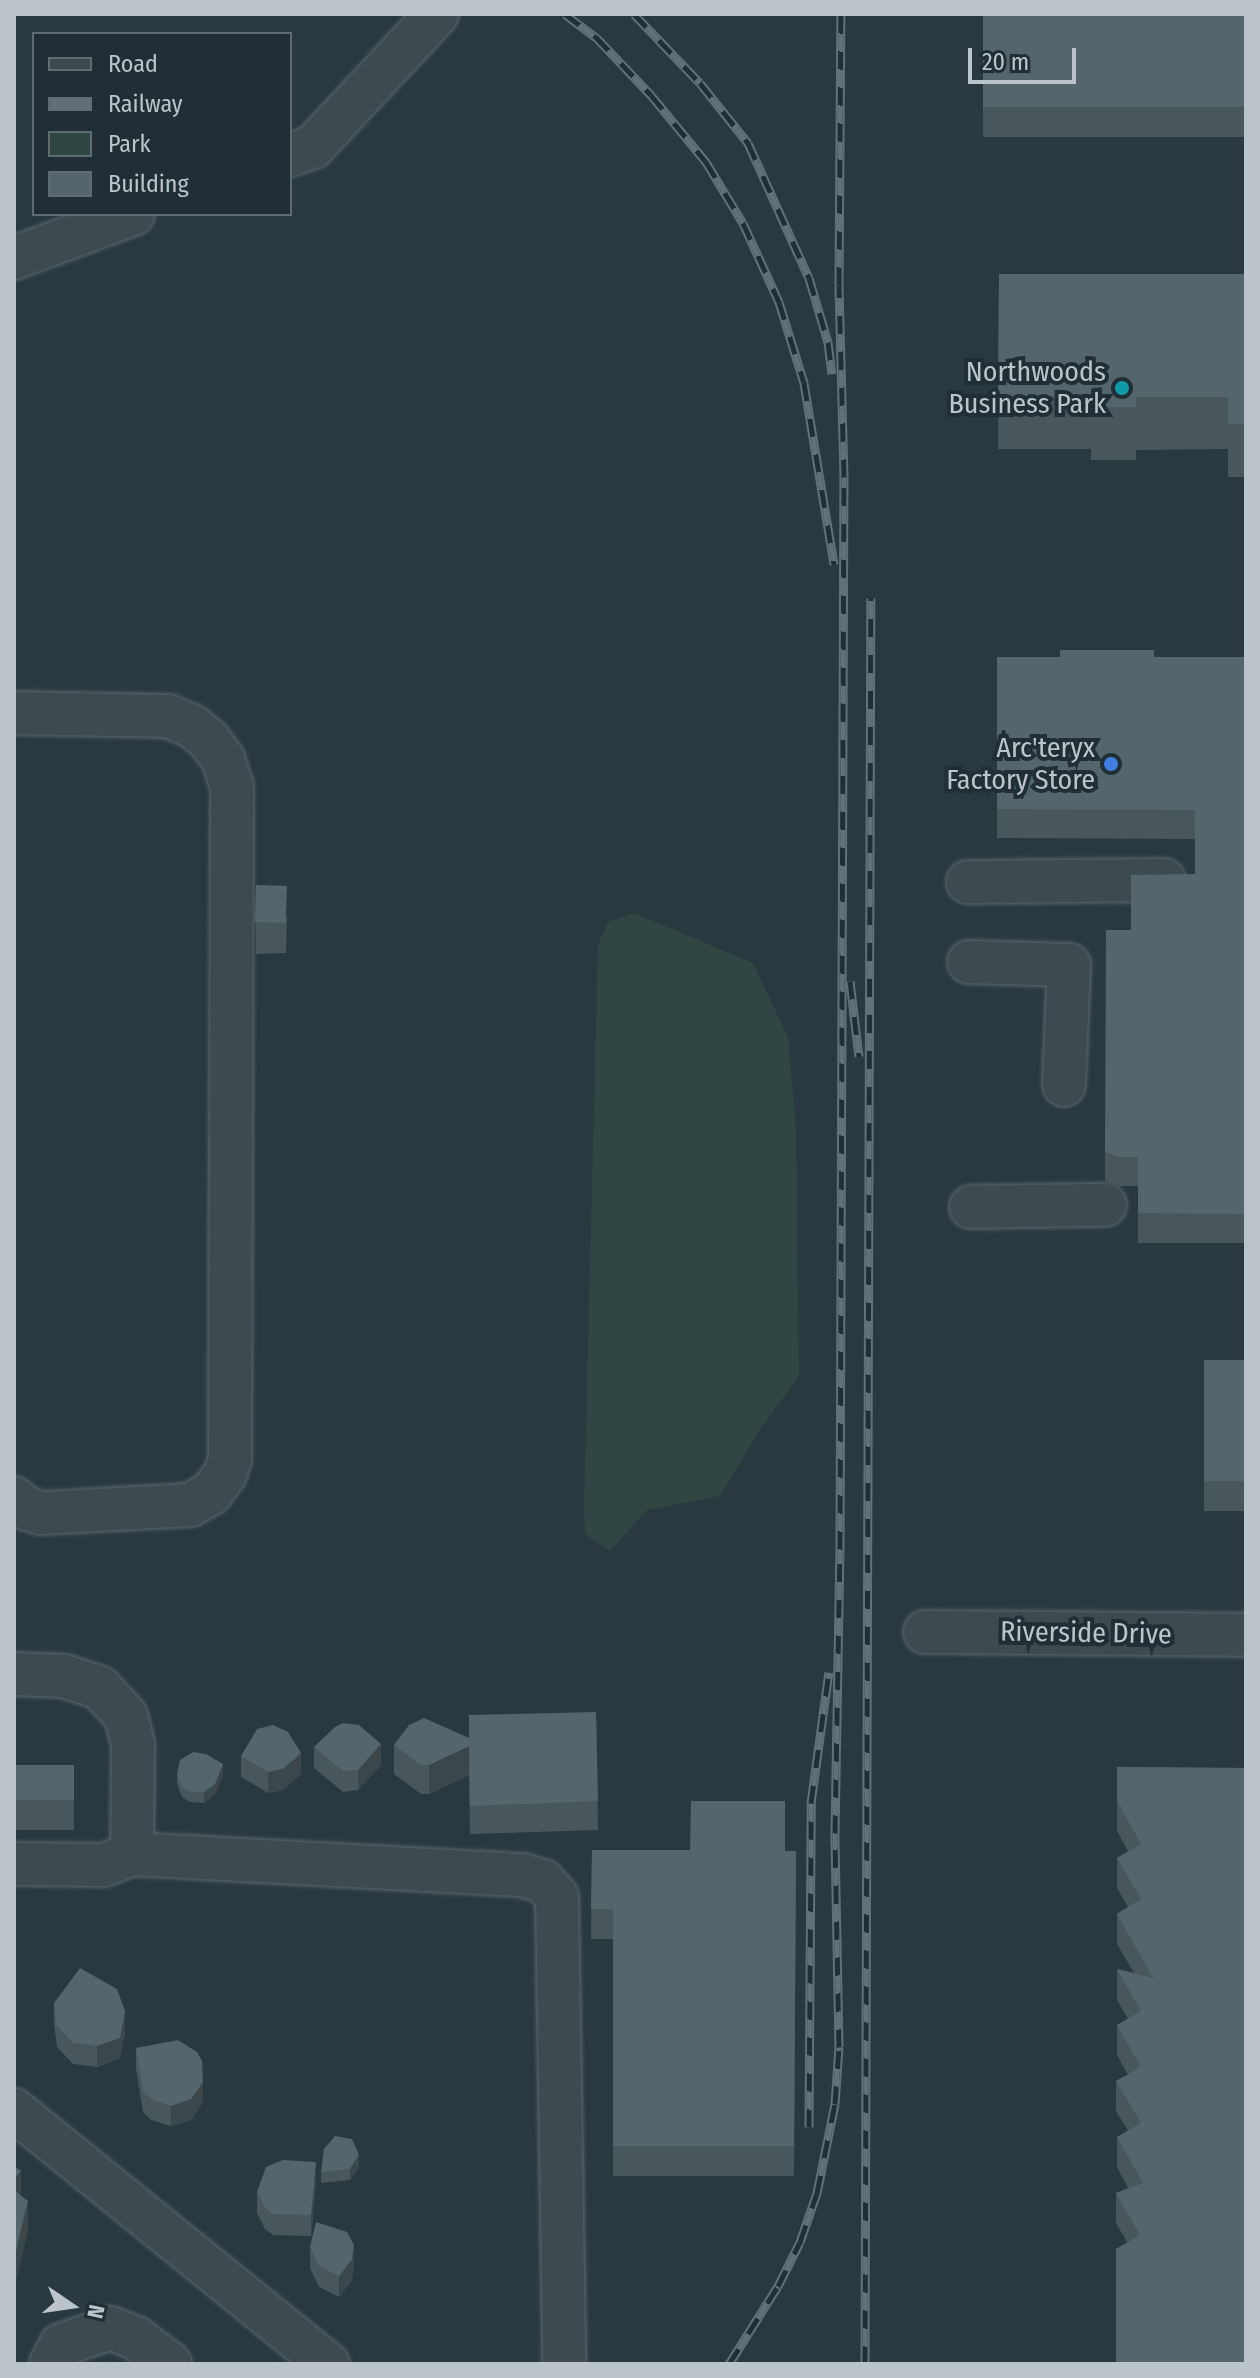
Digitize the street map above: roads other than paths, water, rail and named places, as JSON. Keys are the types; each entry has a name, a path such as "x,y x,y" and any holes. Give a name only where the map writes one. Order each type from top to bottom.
{"street":[{"path":"292,154 313,147 436,15"},
{"path":"14,258 128,216"},
{"path":"14,713 168,716 192,726 208,739 223,759 232,786 230,1459 225,1474 211,1493 190,1505 40,1513 25,1508 14,1498"},
{"path":"968,882 1164,880"},
{"path":"969,962 1069,965 1064,1085"},
{"path":"971,1207 1105,1205"},
{"name":"Riverside Drive","path":"925,1632 1246,1635"},
{"path":"14,1674 64,1676 100,1688 126,1716 133,1745 132,1854"},
{"path":"14,1864 104,1865 132,1854 522,1875 543,1881 557,1897 564,2364"},
{"path":"14,2110 328,2364"},
{"path":"51,2364 61,2345 110,2328 136,2338 170,2364"}],"railway":[{"path":"565,14 596,37 651,95 706,162 743,223 779,302 804,383 834,565"},
{"path":"634,14 700,83 748,143 809,278 828,342 832,374"},
{"path":"729,2364 778,2286 800,2242 817,2193 835,2104 839,2047 835,1833 840,1549 844,477 839,285 841,14"},
{"path":"865,2364 871,598"},
{"path":"850,981 859,1056"},
{"path":"809,2127 811,1803 829,1672"}],"place":[{"name":"Northwoods Business Park","path":"1122,388"},
{"name":"Arc'teryx Factory Store","path":"1111,764"}]}
